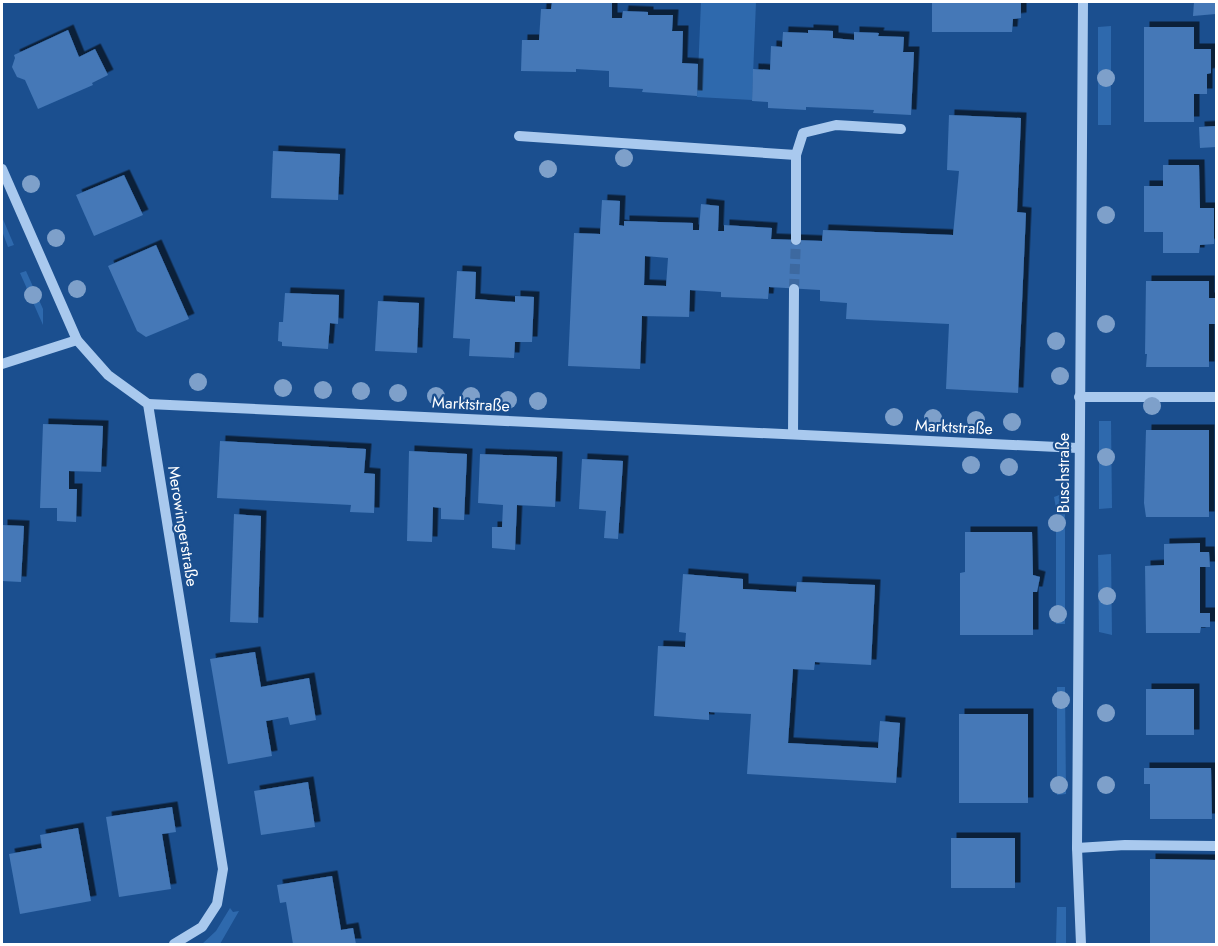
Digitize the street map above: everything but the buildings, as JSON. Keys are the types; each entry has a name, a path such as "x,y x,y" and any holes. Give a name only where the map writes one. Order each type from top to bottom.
{"street":[{"name":"Buschstraße","path":"1081,945 1077,848 1078,448 1083,2"},
{"path":"796,240 796,155 803,133 836,125 901,129"},
{"path":"519,136 796,155"},
{"path":"2,169 77,340 108,375 148,404"},
{"path":"793,434 794,289"},
{"path":"2,364 77,340"},
{"path":"1080,397 1216,397"},
{"name":"Marktstraße","path":"148,404 1078,448"},
{"name":"Merowingerstraße","path":"148,404 223,869 217,904 202,927 174,945"},
{"path":"1077,848 1125,845 1216,846"}],"shaded area":[{"path":"701,2 756,2 752,100 697,97"},
{"path":"1111,26 1111,125 1098,125 1098,27"},
{"path":"2,217 14,245 8,247 2,231"},
{"path":"26,271 43,309 43,325 20,273"},
{"path":"1099,421 1111,421 1112,508 1099,509"},
{"path":"1062,494 1065,510 1065,624 1056,624 1056,508 1054,497"},
{"path":"1111,554 1112,635 1099,632 1098,555"},
{"path":"1057,687 1065,687 1066,794 1057,795"},
{"path":"1057,907 1066,907 1066,944 1056,944"},
{"path":"230,908 233,912 239,911 220,944 202,944 216,931"}],"tunnel":[{"path":"794,289 796,240"}]}
